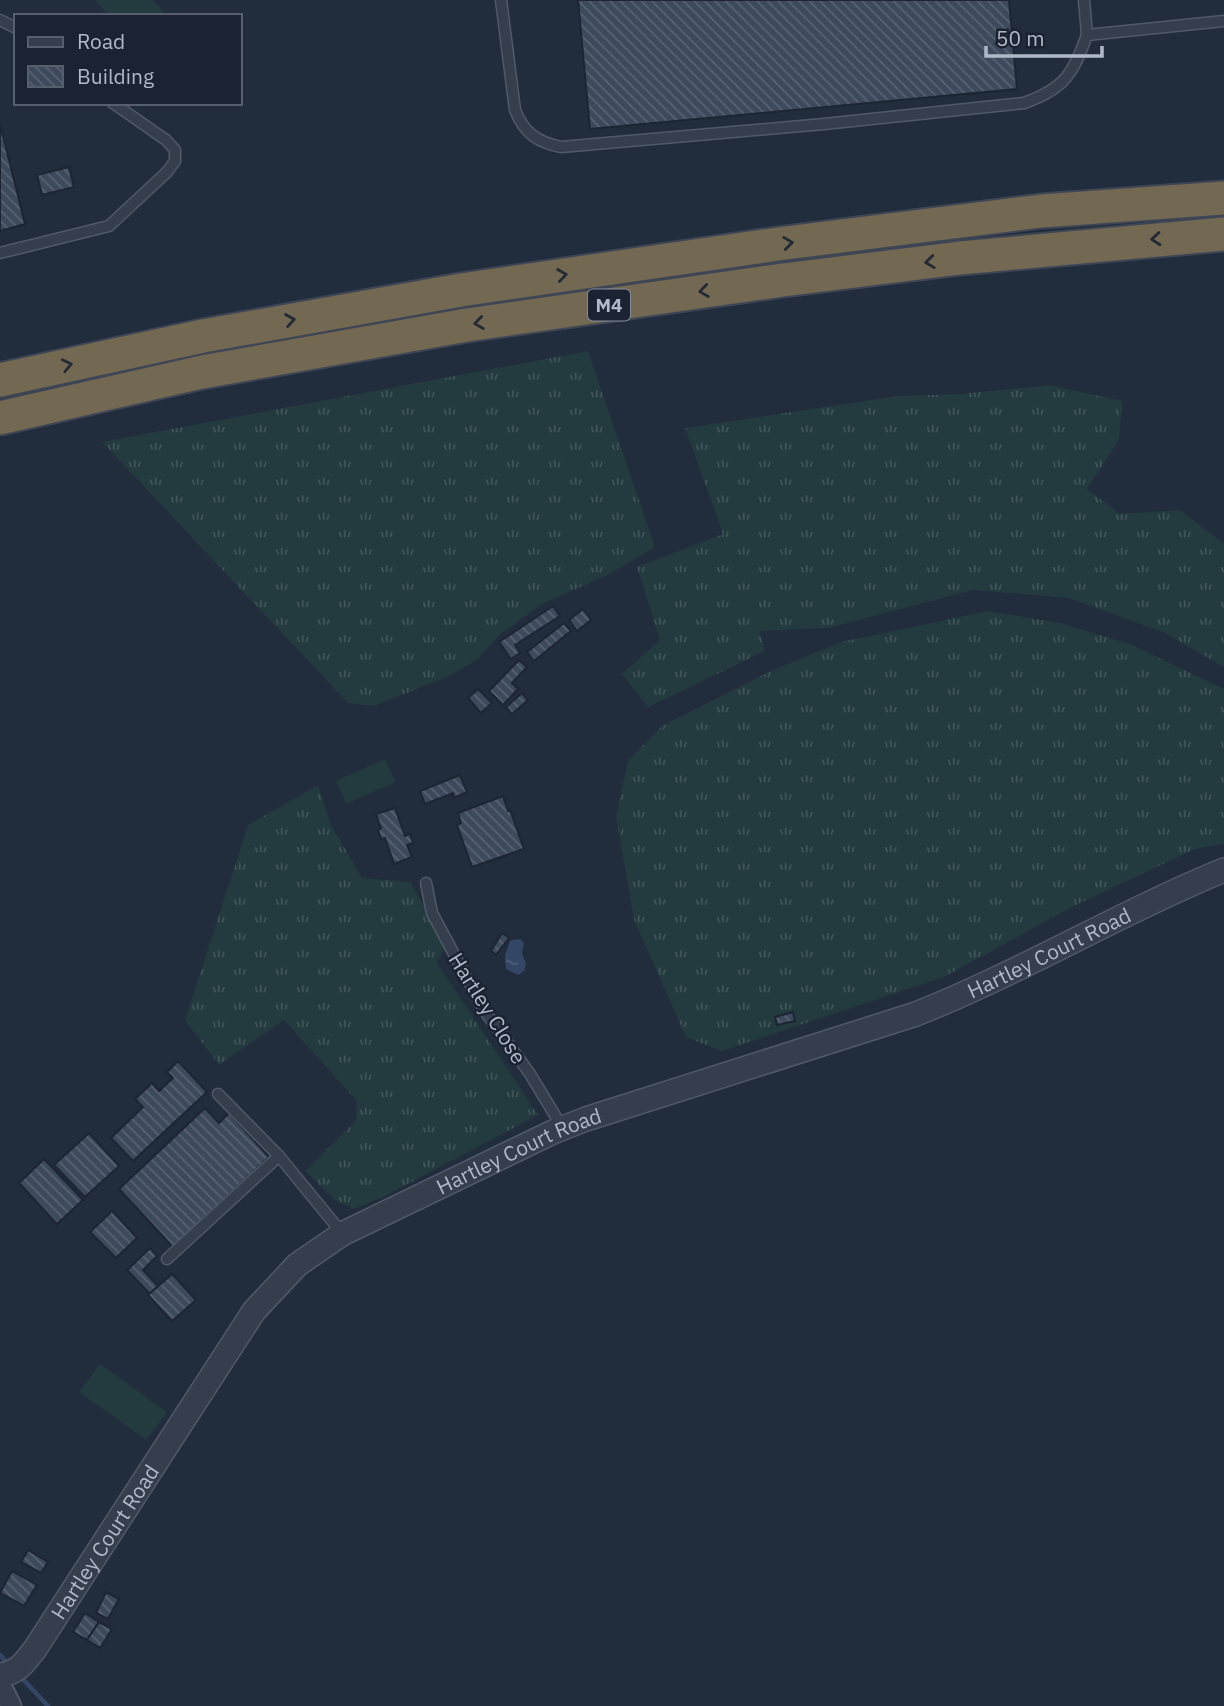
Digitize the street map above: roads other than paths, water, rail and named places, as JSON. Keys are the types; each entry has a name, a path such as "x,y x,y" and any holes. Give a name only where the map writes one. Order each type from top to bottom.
{"highway":[{"name":"M4","path":"0,380 203,336 461,290 778,244 1041,211 1224,198"},
{"name":"M4","path":"0,418 202,372 467,325 960,258 1224,234"}],"street":[{"name":"Hartley Court Road","path":"7,1674 35,1649 254,1311 297,1265 342,1234 453,1178 562,1128 916,1014 1224,870"},
{"path":"7,1674 1,1686 11,1706"}],"lane":[{"path":"500,0 515,110 521,125 543,143 561,147 1024,103 1042,97 1063,84 1076,65 1087,35 1084,0"},
{"path":"1087,35 1224,22"},
{"path":"0,253 108,226 167,172 175,161 175,149 116,105"},
{"name":"Hartley Close","path":"426,883 432,912 484,1010 530,1074 562,1128"},
{"path":"218,1094 279,1156 342,1234"},
{"path":"167,1259 279,1156"}],"water":[{"path":"520,939 524,943 522,953 526,964 524,971 518,975 506,969 505,955 510,941"}],"waterway":[{"path":"0,1655 9,1665"},
{"path":"20,1676 48,1706"}]}
